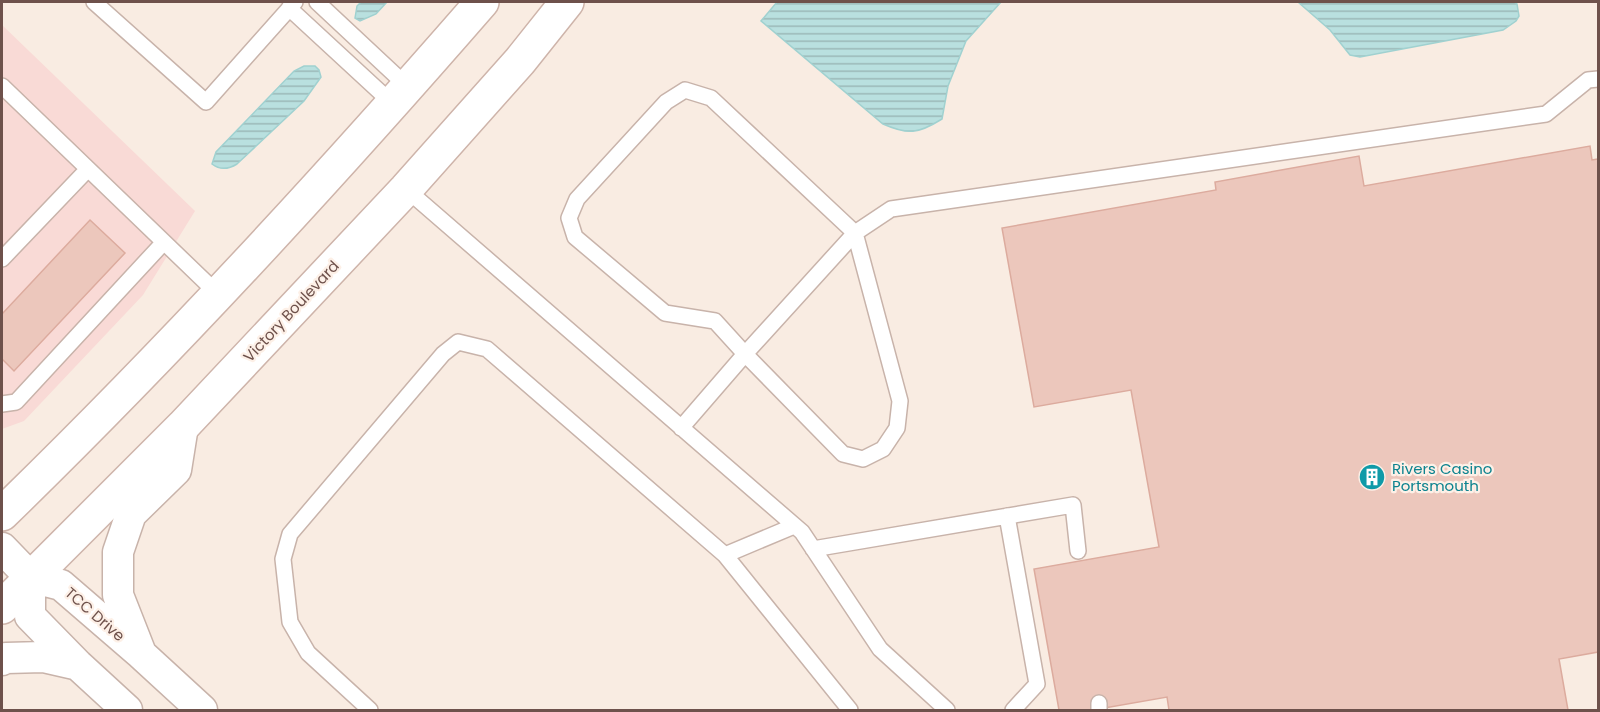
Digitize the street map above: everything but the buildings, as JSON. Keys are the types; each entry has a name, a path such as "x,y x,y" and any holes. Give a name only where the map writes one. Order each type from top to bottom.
{"main road":[{"path":"2,514 219,295 401,95 482,2"},
{"name":"Victory Boulevard","path":"2,607 183,426 406,189 520,62 567,2"}],"street":[{"path":"141,654 118,595 118,552 130,514 176,470 183,426"},
{"path":"2,548 30,577 30,616 127,711"},
{"name":"TCC Drive","path":"30,577 61,585 141,654 202,711"},
{"path":"2,660 43,657 78,665"}],"lane":[{"path":"94,2 206,102 292,5 401,95"},
{"path":"317,2 401,95"},
{"path":"681,428 855,233 891,209 1546,114 1588,80 1599,79"},
{"path":"2,86 219,295"},
{"path":"685,90 711,98 855,233 900,401 897,428 883,449 863,459 843,454 745,354 715,321 664,313 575,237 569,218 577,199 666,102 685,90"},
{"path":"2,259 88,169"},
{"path":"406,189 802,532 880,649 947,711"},
{"path":"2,404 16,402 164,242"},
{"path":"370,711 308,652 290,622 285,550 290,534 442,354 458,342 487,349 724,555 850,711"},
{"path":"813,549 1073,505 1078,551"},
{"path":"1008,516 1037,684 1013,711"},
{"path":"724,555 794,526"}],"shaded area":[{"path":"2,25 195,211 143,295 24,421 2,429"}],"water":[{"path":"361,2 387,2 376,14 360,21 355,18 357,6"},
{"path":"777,2 1001,2 966,41 948,86 942,119 926,128 906,131 883,124 761,21"},
{"path":"1298,2 1514,2 1517,4 1519,16 1503,30 1360,57 1350,55 1330,30"},
{"path":"304,66 315,66 321,77 304,101 237,164 219,168 212,164 216,152 294,71"}],"place":[{"name":"Rivers Casino Portsmouth","path":"1372,477"}]}
